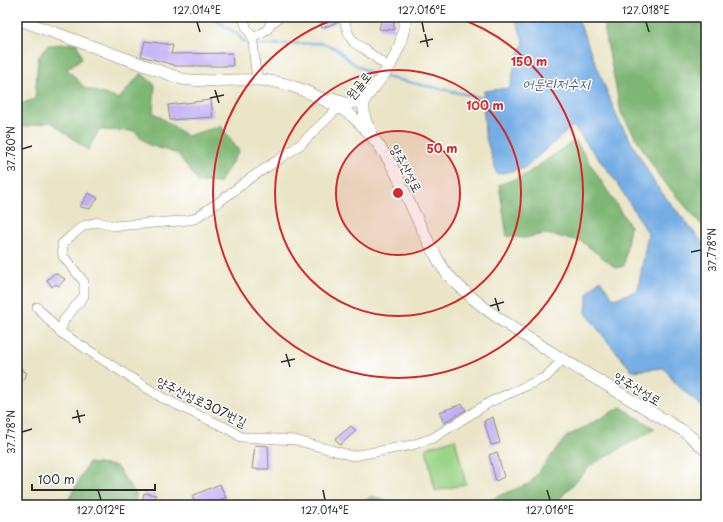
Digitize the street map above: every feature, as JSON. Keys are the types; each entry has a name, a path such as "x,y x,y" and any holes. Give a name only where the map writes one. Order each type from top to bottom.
{"street":[{"path":"242,17 254,42 255,65 258,80"},
{"path":"254,42 267,30 271,23 280,17"},
{"path":"343,17 349,35 354,43 363,48 388,70"},
{"name":"원골로","path":"351,115 388,70 400,44 405,23 403,17"},
{"name":"양주산성로","path":"17,19 182,79 207,81 258,80 287,84 339,107 351,115 376,142 395,173 440,264 448,275 472,298 518,332 682,430 706,451"},
{"path":"308,92 316,91 347,104 364,100 365,118 368,126 384,146 384,154"},
{"path":"60,332 64,320 84,296 84,282 63,256 62,244 83,226 97,222 114,226 194,219 301,144 339,107"},
{"name":"양주산성로307번길","path":"37,307 60,332 161,398 228,428 242,437 295,440 353,456 412,445 433,438 490,402 546,377 562,359"}],"green space":[{"path":"602,17 706,17 706,230 659,176 621,113"},
{"path":"77,43 82,58 67,69 85,88 119,99 141,73 155,85 153,112 187,136 221,126 239,151 219,183 198,182 178,154 149,145 134,131 99,130 88,150 51,122 17,128 17,105 35,99 38,58 48,45"},
{"path":"575,140 630,226 624,266 616,268 581,241 546,234 523,238 507,236 499,185 525,175"},
{"path":"621,407 655,429 591,465 554,505 484,505 496,497 530,483 566,437"},
{"path":"455,439 466,484 435,491 426,448"},
{"path":"88,463 116,466 136,494 135,505 61,505 68,501"},
{"path":"372,496 396,505 359,505"}],"water":[{"name":"어둔리저수지","path":"515,17 577,17 617,117 655,184 706,247 706,410 676,384 664,368 632,371 586,313 588,293 600,280 614,299 638,290 648,233 615,180 573,126 523,169 497,174 485,135 483,98 484,91 510,88 516,59 524,43"}],"building":[{"path":"318,17 337,17 338,22 322,28"},
{"path":"382,17 394,17 394,30 379,29"},
{"path":"145,41 173,45 171,54 232,53 233,66 174,66 141,56"},
{"path":"211,100 213,117 170,120 168,105"},
{"path":"88,193 98,198 90,209 80,207"},
{"path":"55,273 65,279 59,286 56,284 52,287 47,280"},
{"path":"17,367 27,373 17,390"},
{"path":"462,404 466,410 444,423 439,412"},
{"path":"493,417 500,443 491,445 484,421"},
{"path":"351,426 356,431 340,445 335,439"},
{"path":"255,445 268,446 269,469 252,469"},
{"path":"497,452 504,477 496,481 489,455"},
{"path":"220,484 226,498 221,499 222,505 196,505 192,496"},
{"path":"144,493 156,495 153,505 141,505"}],"waterway":[{"path":"165,17 183,17"},
{"path":"207,17 212,18 237,34 244,42 258,45 322,43 337,49 351,62 378,76"},
{"path":"385,77 483,98"}]}
